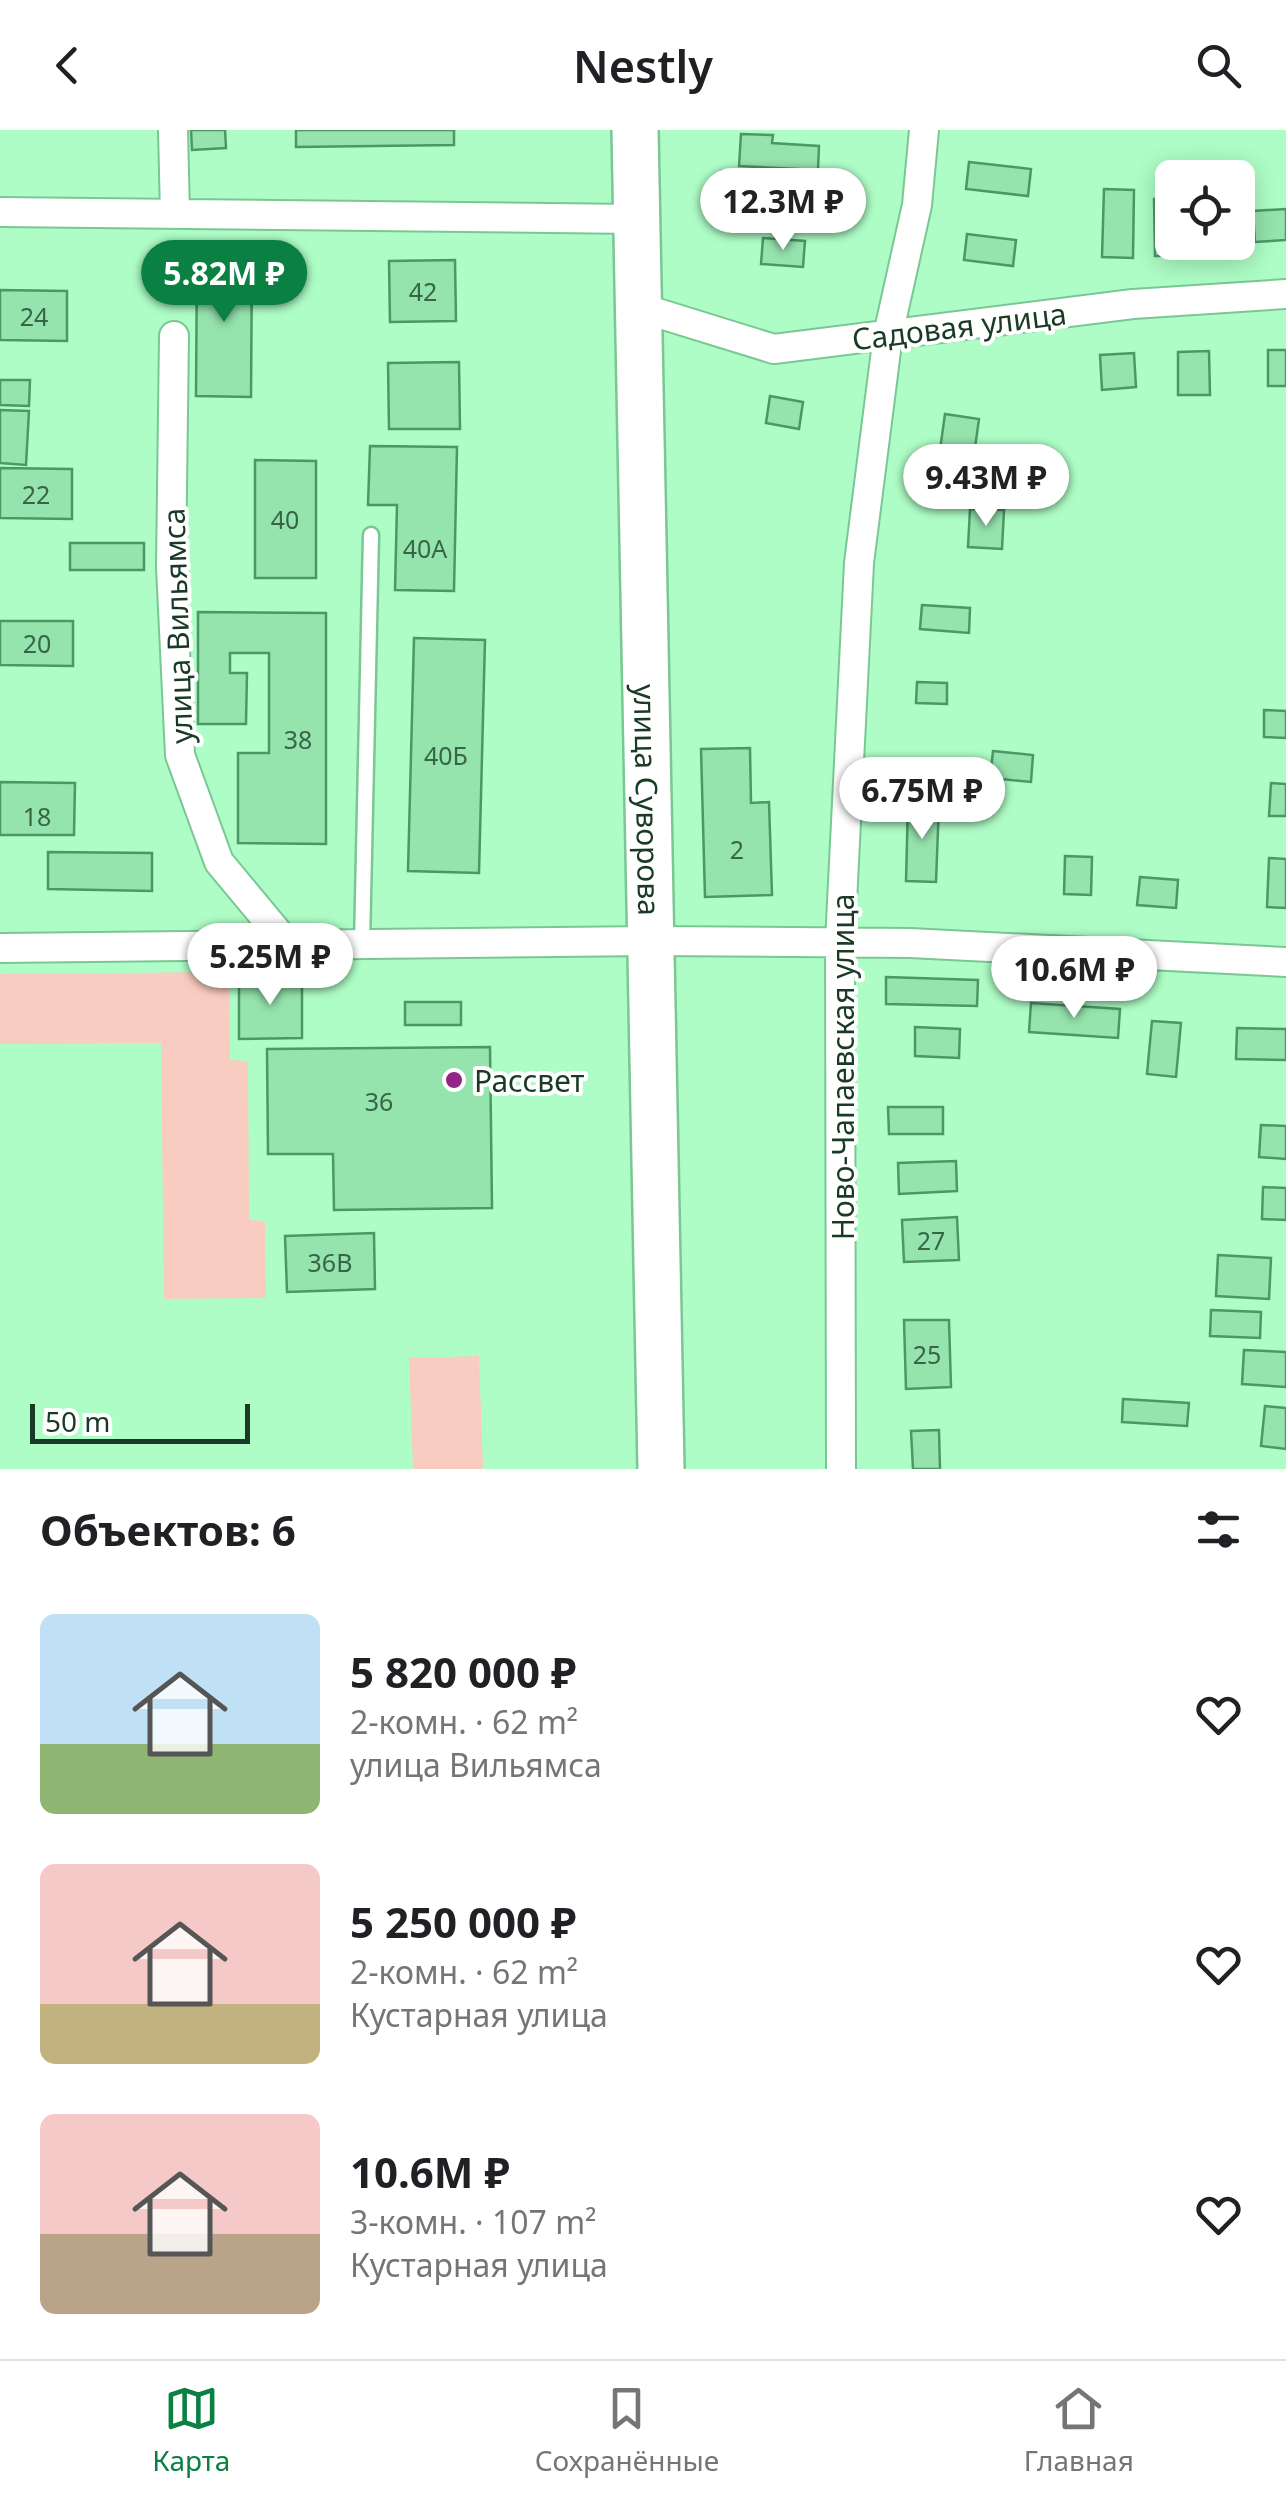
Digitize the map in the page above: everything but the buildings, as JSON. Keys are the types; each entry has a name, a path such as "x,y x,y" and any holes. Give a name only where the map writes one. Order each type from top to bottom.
{"main road":[{"name":"улица Суворова","path":"634,130 662,1469"}],"street":[{"path":"173,130 176,214"},
{"name":"Ново-Чапаевская улица","path":"841,1469 840,942 859,564 888,335 916,206 924,130"},
{"path":"0,212 636,219"},
{"name":"Садовая улица","path":"638,307 774,349 1132,304 1286,294"},
{"name":"улица Вильямса","path":"174,336 171,566 180,755 219,862 288,945"},
{"path":"0,948 651,940 840,942 1286,962"}],"lane":[{"path":"362,944 371,535"}],"shaded area":[{"path":"229,972 230,1060 248,1061 249,1220 265,1221 266,1298 164,1299 161,1043 0,1044 0,974"},
{"path":"479,1356 483,1469 413,1469 409,1358"}],"place":[{"name":"Рассвет","path":"454,1080"}]}
